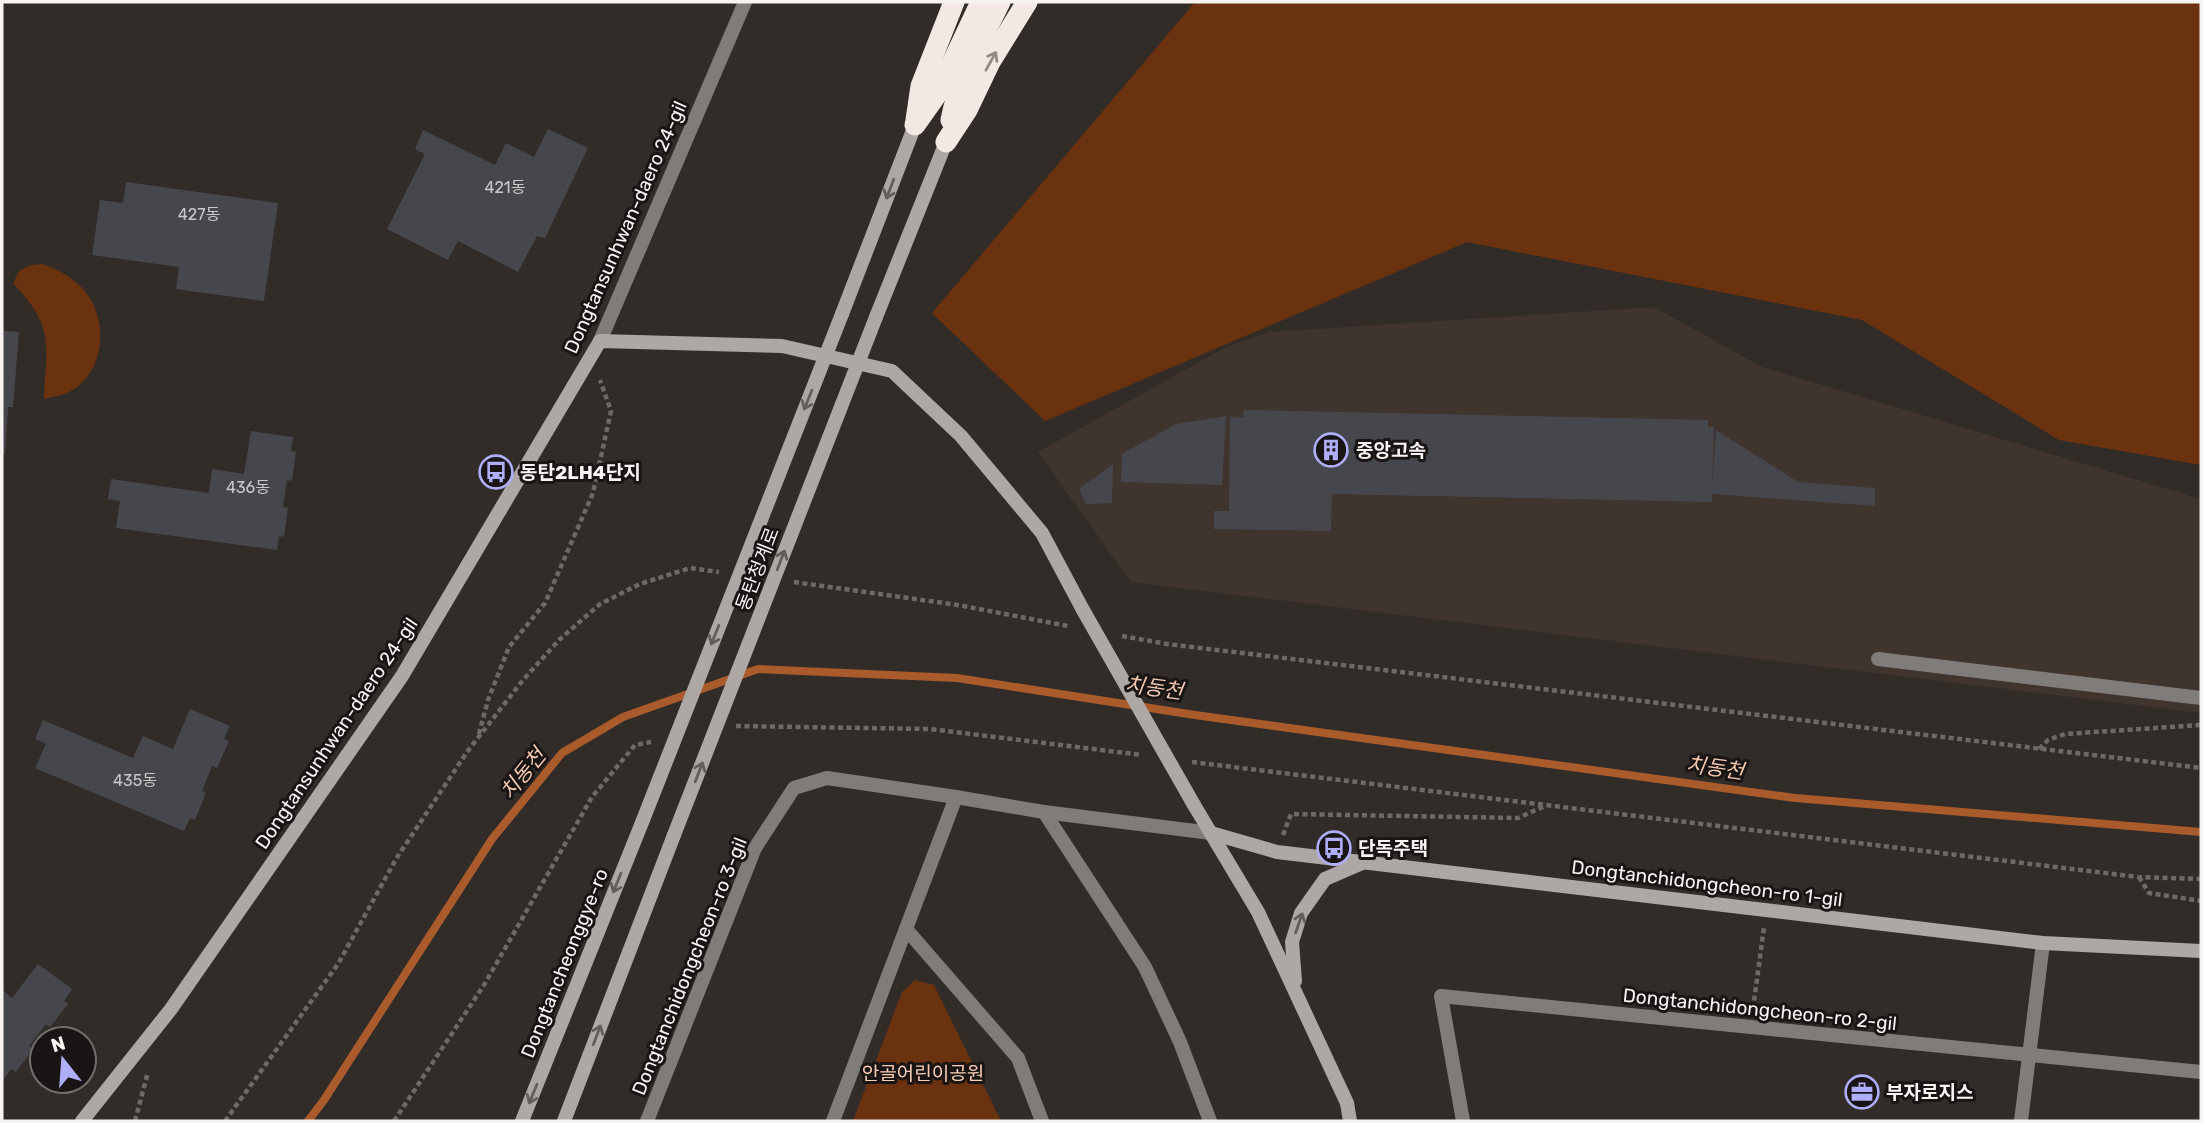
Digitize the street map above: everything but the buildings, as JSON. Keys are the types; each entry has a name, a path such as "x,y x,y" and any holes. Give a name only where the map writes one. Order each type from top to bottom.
{"highway":[{"path":"915,125 921,86 954,2"},
{"path":"915,125 939,91 981,2"},
{"path":"946,142 954,105 1000,2"},
{"path":"946,142 967,110 990,62 1027,2"}],"street":[{"name":"Dongtansunhwan-daero 24-gil","path":"82,1121 171,1009 402,676 600,341 745,2"},
{"name":"동탄청계로","path":"643,820 915,125"},
{"name":"동탄청계로","path":"564,1121 946,142"},
{"path":"600,341 782,346 892,371 961,436 1042,533 1194,805 1258,912 1348,1103 1350,1121"},
{"path":"1878,659 2201,698"},
{"name":"Dongtanchidongcheon-ro 3-gil","path":"648,1121 755,848 794,788 827,778 1044,813 1211,833"},
{"path":"833,1121 956,797"},
{"path":"1044,813 1145,967 1180,1042 1210,1121"},
{"name":"Dongtancheonggye-ro","path":"522,1121 643,820"},
{"name":"Dongtanchidongcheon-ro 1-gil","path":"1211,833 1277,852 2043,943 2201,951"},
{"path":"1296,990 1293,942 1301,913 1325,879 1364,862"},
{"path":"906,929 1018,1058 1042,1121"},
{"path":"2021,1121 2043,943"},
{"name":"Dongtanchidongcheon-ro 2-gil","path":"1463,1121 1441,996 2201,1072"}],"path":[{"path":"478,738 488,700 509,647 545,603 593,493 611,411 591,356"},
{"path":"225,1121 338,964 396,859 478,738 523,680 559,640 600,604 640,584 690,568 730,573"},
{"path":"784,581 958,605 1075,627"},
{"path":"1114,635 1180,646 2201,768"},
{"path":"2039,749 2048,740 2064,734 2201,725"},
{"path":"1277,852 1291,814 1518,818 1546,805"},
{"path":"2201,879 2138,877 2150,893 2201,901"},
{"path":"1750,1027 1766,910"},
{"path":"135,1121 149,1073 142,1046"}],"shaded area":[{"path":"1654,307 1762,367 2201,499 2201,713 1131,582 1038,452 1226,347 1270,332"}],"green space":[{"path":"1195,2 2201,2 2201,465 2059,440 1862,320 1467,242 1045,421 932,313"},
{"path":"42,264 62,273 80,286 90,298 100,328 100,344 89,374 79,386 65,394 44,399 46,349 42,325 36,312 14,284 23,268"},
{"name":"안골어린이공원","path":"915,980 934,985 1001,1121 853,1121 902,992"}],"waterway":[{"name":"치동천","path":"308,1121 492,839 562,753 623,717 758,669 957,678 1195,715 1795,798 2201,832"}],"place":[{"name":"중앙고속","path":"1331,450"},
{"name":"동탄2LH4단지","path":"496,472"},
{"name":"단독주택","path":"1334,848"},
{"name":"부자로지스","path":"1862,1092"}]}
